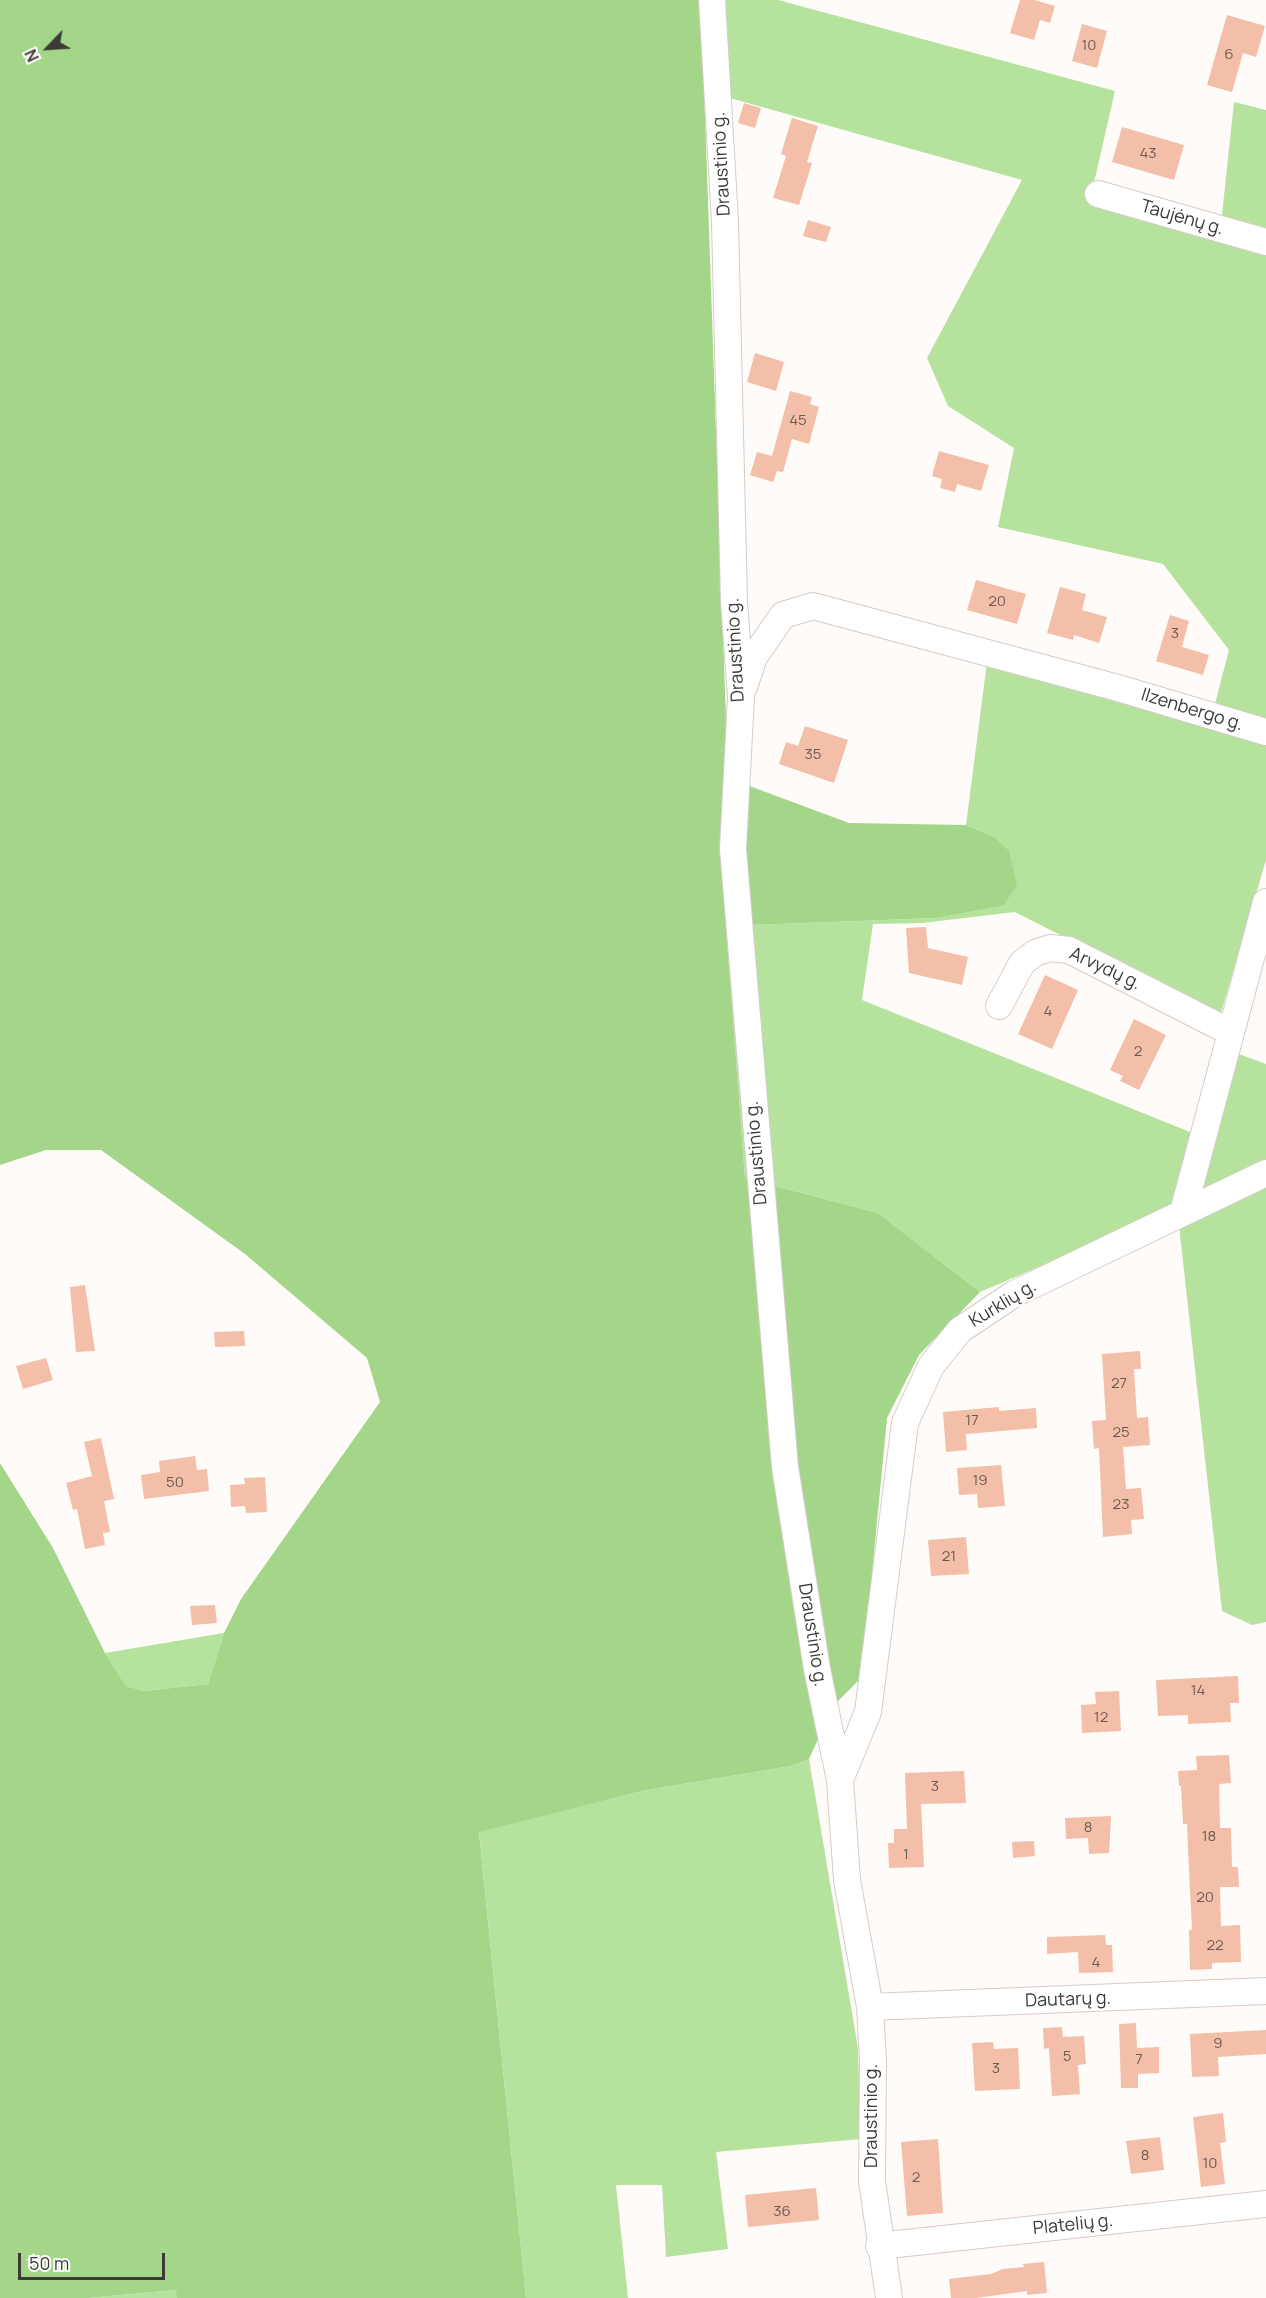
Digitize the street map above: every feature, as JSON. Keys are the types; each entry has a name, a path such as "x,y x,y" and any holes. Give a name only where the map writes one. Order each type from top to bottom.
{"street":[{"name":"Draustinio g.","path":"712,0 725,221 734,602 741,696 736,750 733,849 785,1467 817,1669 840,1780 847,1880 870,2007 873,2059 872,2181 879,2246 889,2298"},
{"name":"Taujėnų g.","path":"1098,194 1266,242"},
{"name":"Ilzenbergo g.","path":"734,602 754,615 783,615 796,609 813,606 1118,688 1266,732"},
{"path":"741,696 754,657 783,615"},
{"path":"1183,1212 1266,902"},
{"name":"Arvydų g.","path":"999,1006 1022,963 1035,953 1050,948 1069,950 1230,1032"},
{"name":"Kurklių g.","path":"840,1780 868,1712 905,1423 932,1365 960,1330 1014,1294 1266,1173"},
{"name":"Dautarų g.","path":"870,2007 1266,1990"},
{"name":"Platelių g.","path":"879,2246 1266,2204"}],"green space":[{"path":"0,0 701,0 728,778 849,823 966,825 994,837 1009,851 1017,885 1003,906 937,918 726,926 745,1178 878,1213 980,1292 919,1355 887,1418 862,1677 834,1705 809,1759 791,1766 646,1790 479,1832 526,2298 177,2298 176,2290 89,2298 0,2298 0,1463 53,1548 105,1653 126,1686 144,1691 208,1684 224,1633 241,1599 380,1402 367,1358 245,1254 101,1150 46,1150 0,1165"},
{"path":"701,0 778,0 1115,91 1093,187 1221,224 1234,102 1266,110 1266,860 1220,1016 1015,912 922,923 873,924 862,1000 1190,1132 1220,1047 1266,1064 1266,1622 1252,1625 1222,1611 1177,1208 980,1292 878,1213 745,1178 726,926 937,918 1003,906 994,837 966,825 987,662 1210,723 1229,650 1163,564 998,527 1014,448 948,406 927,358 1022,180 705,91"},
{"path":"224,1633 208,1684 144,1691 126,1686 105,1653"},
{"path":"809,1759 858,2048 861,2139 716,2152 728,2249 666,2257 662,2185 616,2185 628,2298 526,2298 479,1831 646,1790 791,1766"},
{"path":"177,2290 177,2298 89,2298"}],"building":[{"path":"1020,0 1034,0 1055,6 1050,23 1040,20 1034,40 1010,33"},
{"path":"1227,15 1265,26 1256,57 1243,53 1232,92 1207,85"},
{"path":"1082,24 1107,31 1097,68 1072,61"},
{"path":"744,103 761,108 755,128 738,123"},
{"path":"792,118 818,126 807,162 812,163 799,205 773,198 786,156 781,154"},
{"path":"1122,127 1184,145 1174,180 1112,162"},
{"path":"808,220 831,227 826,242 803,236"},
{"path":"755,353 784,362 776,391 747,382"},
{"path":"790,391 812,397 810,404 819,407 809,444 792,439 783,472 777,471 773,482 750,475 757,452 772,456"},
{"path":"939,451 989,465 981,491 957,484 955,492 940,488 942,479 932,476"},
{"path":"976,580 1026,594 1017,624 967,610"},
{"path":"1060,587 1086,594 1082,610 1107,617 1099,643 1074,635 1073,640 1047,633"},
{"path":"1170,615 1189,621 1182,647 1209,655 1203,675 1156,661"},
{"path":"805,726 848,740 834,783 779,764 786,742 798,746"},
{"path":"926,927 928,948 968,957 962,985 909,973 906,928"},
{"path":"1045,975 1078,990 1052,1049 1018,1034"},
{"path":"1134,1019 1166,1035 1139,1090 1120,1081 1123,1076 1110,1070"},
{"path":"85,1285 95,1351 76,1352 70,1287"},
{"path":"244,1331 245,1346 215,1347 214,1332"},
{"path":"1140,1351 1141,1369 1134,1369 1137,1418 1148,1417 1150,1445 1123,1447 1126,1489 1141,1488 1144,1519 1131,1520 1132,1534 1103,1537 1099,1448 1094,1449 1092,1421 1106,1420 1102,1354"},
{"path":"46,1358 53,1380 23,1389 16,1366"},
{"path":"999,1407 999,1411 1036,1408 1037,1428 966,1434 967,1450 946,1452 943,1412"},
{"path":"101,1438 114,1499 104,1501 110,1532 103,1533 105,1545 85,1549 77,1509 73,1510 66,1483 92,1476 84,1442"},
{"path":"195,1456 197,1470 207,1469 209,1491 144,1499 141,1475 160,1472 159,1461"},
{"path":"1001,1465 1005,1506 978,1508 977,1494 959,1495 957,1468"},
{"path":"265,1477 267,1512 246,1513 245,1506 231,1507 230,1485 245,1484 244,1478"},
{"path":"966,1537 969,1574 931,1576 928,1540"},
{"path":"215,1605 217,1623 192,1625 190,1606"},
{"path":"1238,1676 1239,1703 1230,1703 1231,1722 1188,1724 1188,1715 1158,1716 1156,1680"},
{"path":"1119,1691 1121,1731 1082,1733 1081,1705 1096,1704 1095,1692"},
{"path":"1229,1755 1231,1783 1219,1784 1220,1828 1231,1828 1232,1867 1238,1867 1239,1887 1220,1887 1221,1926 1240,1925 1241,1962 1212,1963 1212,1969 1190,1970 1189,1930 1192,1930 1187,1824 1183,1824 1178,1771 1197,1770 1196,1756"},
{"path":"964,1771 966,1803 921,1804 924,1867 889,1868 888,1843 894,1843 894,1829 907,1829 905,1773"},
{"path":"1111,1816 1109,1853 1089,1854 1088,1838 1066,1839 1065,1818"},
{"path":"1034,1841 1035,1856 1013,1858 1012,1842"},
{"path":"1105,1935 1106,1945 1112,1945 1113,1972 1079,1973 1078,1952 1047,1954 1047,1937"},
{"path":"1136,2023 1137,2048 1159,2047 1159,2073 1138,2074 1138,2088 1121,2088 1119,2024"},
{"path":"1062,2027 1063,2037 1084,2036 1086,2064 1078,2065 1080,2094 1052,2096 1049,2048 1044,2049 1043,2028"},
{"path":"1266,2030 1266,2054 1218,2057 1219,2076 1192,2077 1190,2034"},
{"path":"993,2042 994,2049 1018,2048 1020,2089 975,2091 972,2043"},
{"path":"1223,2113 1226,2142 1220,2143 1225,2184 1201,2187 1193,2117"},
{"path":"1160,2137 1164,2170 1131,2174 1126,2141"},
{"path":"938,2139 943,2213 907,2216 901,2142"},
{"path":"816,2188 819,2220 748,2227 745,2195"},
{"path":"1044,2262 1047,2293 1027,2295 1027,2291 976,2298 951,2298 949,2279 991,2274 1003,2269 1024,2267 1023,2264"}]}
